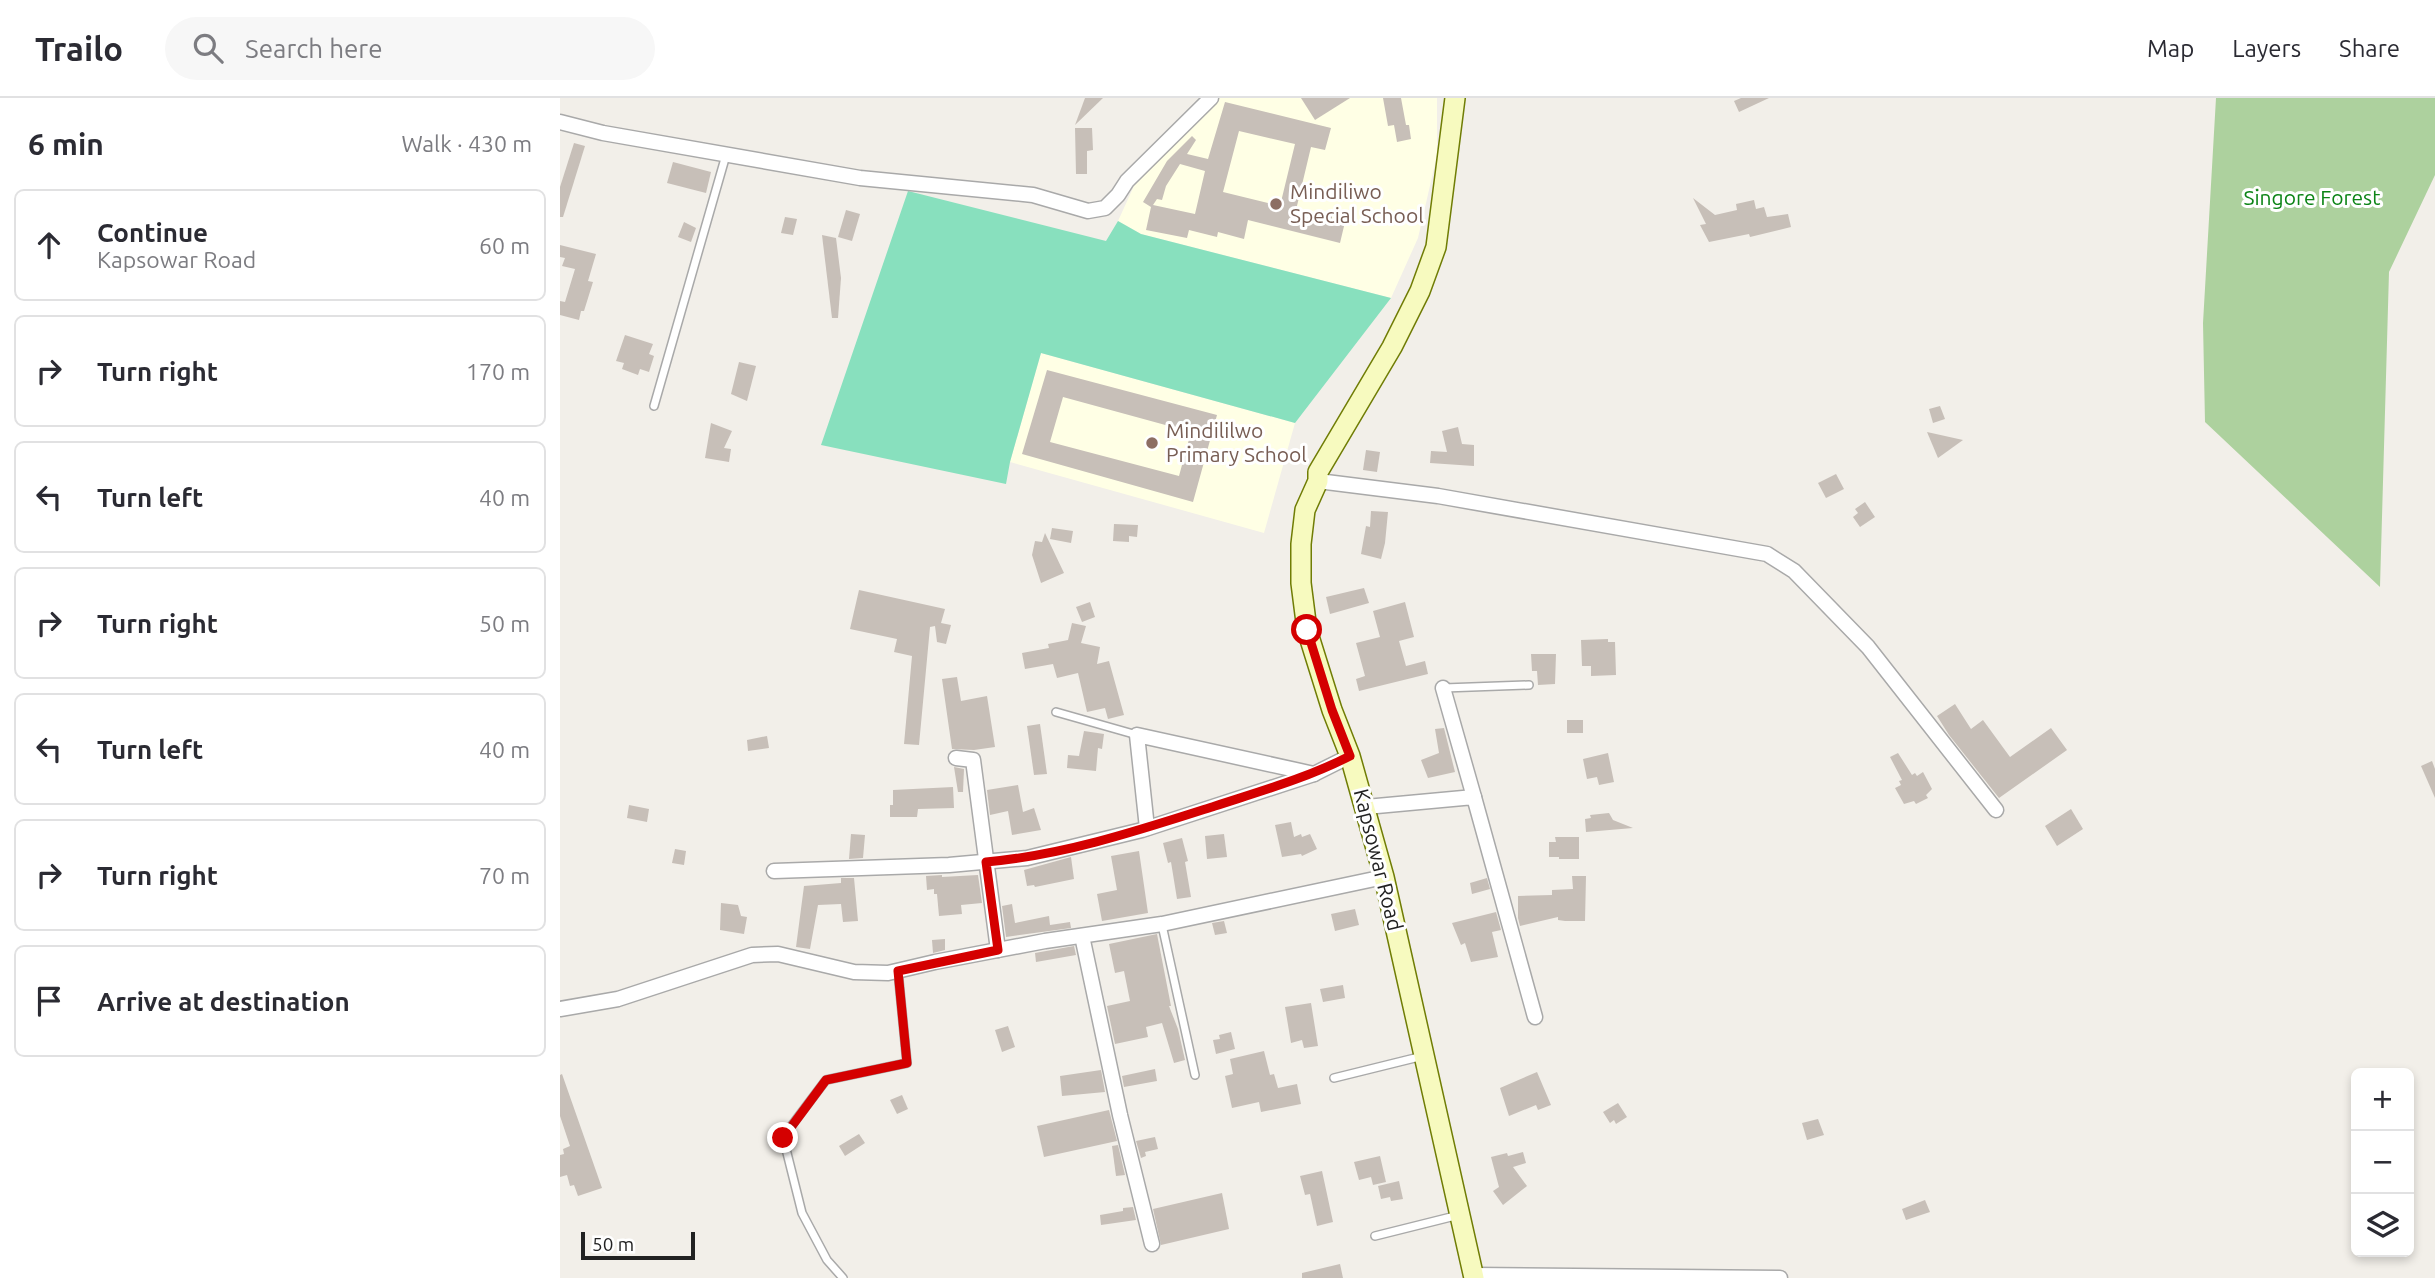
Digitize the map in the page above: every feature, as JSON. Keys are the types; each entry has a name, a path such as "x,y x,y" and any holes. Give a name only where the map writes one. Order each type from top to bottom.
{"main road":[{"name":"Kapsowar Road","path":"1455,98 1436,247 1420,291 1392,347 1318,472 1318,481 1305,510 1301,544 1301,583 1307,630 1366,807 1384,877 1474,1276"}],"street":[{"path":"560,122 603,133 860,178 1033,195 1088,211 1105,208 1127,181 1211,98"},
{"path":"1318,481 1438,496 1767,554 1794,571 1868,647 1996,810"},
{"path":"1443,688 1535,1017"},
{"path":"1147,828 1136,735 1314,774"},
{"path":"774,871 1027,858 1147,828 1314,774 1350,756"},
{"path":"956,758 973,760 998,950"},
{"path":"1366,807 1474,797"},
{"path":"560,1009 618,999 752,955 778,954 854,972 888,973 998,950 1162,924 1384,877"},
{"path":"1082,936 1119,1115 1152,1244"},
{"path":"1474,1276 1780,1278"}],"lane":[{"path":"654,406 727,154"},
{"path":"1443,688 1529,685"},
{"path":"1056,712 1136,735"},
{"path":"1162,924 1195,1075"},
{"path":"843,1278 827,1260 802,1213 783,1138 826,1080 907,1063 898,971"},
{"path":"1334,1079 1423,1056"},
{"path":"1375,1236 1460,1215"}],"shaded area":[{"name":"Mindiliwo Special School","path":"1219,98 1437,98 1437,155 1418,238 1391,298 1141,234 1118,221 1134,186"},
{"name":"Mindililwo Primary School","path":"1041,353 1295,423 1264,533 1010,462"}],"green space":[{"name":"Singore Forest","path":"2216,98 2435,98 2435,175 2389,272 2380,587 2205,422 2203,323"},
{"path":"908,191 1106,241 1118,221 1141,234 1391,298 1295,423 1041,353 1006,484 821,445"}],"building":[{"path":"1085,98 1103,98 1075,125"},
{"path":"1301,98 1350,98 1315,120"},
{"path":"1383,98 1401,98 1411,139 1397,142 1394,125 1388,126"},
{"path":"1741,98 1769,98 1739,112 1734,101"},
{"path":"1225,102 1331,128 1325,150 1311,147 1296,210 1320,216 1321,213 1332,215 1332,219 1345,222 1340,243 1248,220 1244,239 1218,232 1217,237 1189,230 1187,238 1146,230 1151,207 1143,202 1167,161 1192,136 1196,140 1187,154 1208,159","holes":["1239,131 1295,144 1280,206 1223,192","1180,164 1205,171 1195,214 1153,205 1157,199 1162,200 1166,186"]},
{"path":"1075,128 1092,128 1093,150 1087,151 1087,174 1076,174"},
{"path":"574,143 585,146 563,217 560,217 560,187"},
{"path":"673,162 711,172 706,193 667,183"},
{"path":"1693,198 1715,215 1737,210 1736,204 1754,200 1756,209 1764,207 1767,217 1788,214 1791,227 1750,237 1749,234 1709,242 1700,225 1706,224"},
{"path":"846,210 860,214 852,241 838,237"},
{"path":"785,217 797,219 793,235 781,233"},
{"path":"684,222 696,228 691,242 678,237"},
{"path":"822,235 836,238 841,278 838,318 832,318"},
{"path":"560,245 596,254 588,281 593,282 579,320 560,315 560,301 565,302 575,269 562,266 565,258 560,257"},
{"path":"625,335 653,344 649,354 654,356 649,372 640,369 638,375 622,369 624,363 616,361"},
{"path":"739,362 756,366 747,401 731,394"},
{"path":"1047,370 1217,415 1193,502 1022,454","holes":["1063,397 1191,432 1179,476 1050,442"]},
{"path":"1940,406 1945,419 1933,423 1929,409"},
{"path":"711,423 732,431 724,448 731,449 729,462 705,458"},
{"path":"1458,427 1462,444 1474,445 1474,466 1430,463 1431,451 1447,452 1442,431"},
{"path":"1927,432 1963,440 1938,458"},
{"path":"1366,450 1380,452 1377,472 1363,470"},
{"path":"1836,474 1844,489 1826,498 1818,483"},
{"path":"1865,502 1875,517 1860,527 1853,517 1858,513 1855,509"},
{"path":"1371,511 1388,512 1381,559 1361,554 1366,526 1370,527"},
{"path":"1114,524 1138,525 1137,537 1129,536 1129,542 1113,541"},
{"path":"1052,528 1073,531 1071,543 1050,539"},
{"path":"1045,533 1064,573 1041,583 1032,555 1035,541 1042,542"},
{"path":"1364,588 1369,603 1330,614 1326,597"},
{"path":"859,590 945,609 941,623 951,625 946,644 937,642 935,626 930,627 919,745 904,744 912,656 894,652 897,639 850,629"},
{"path":"1090,602 1095,617 1082,622 1076,607"},
{"path":"1405,602 1414,637 1399,641 1406,666 1425,661 1428,674 1359,691 1356,679 1365,676 1356,643 1380,637 1373,611"},
{"path":"1072,623 1086,626 1081,643 1100,647 1097,664 1109,661 1124,715 1108,719 1105,708 1087,712 1078,673 1057,678 1053,664 1025,669 1022,653 1049,648 1048,644 1068,640"},
{"path":"1608,639 1608,642 1615,642 1616,675 1591,676 1591,666 1582,666 1581,640"},
{"path":"1531,654 1556,654 1555,684 1538,685 1537,671 1532,671"},
{"path":"957,677 961,701 987,696 995,747 952,749 942,679"},
{"path":"1955,704 1971,729 1983,720 2010,757 2051,728 2067,750 1999,798 1937,716"},
{"path":"1567,720 1583,720 1583,733 1567,733"},
{"path":"1040,724 1047,774 1034,775 1027,726"},
{"path":"1444,728 1455,772 1428,778 1421,760 1439,753 1435,729"},
{"path":"1084,731 1104,734 1102,749 1098,748 1096,771 1067,768 1068,755 1079,756"},
{"path":"767,736 769,748 748,751 747,740"},
{"path":"1608,753 1614,782 1599,785 1597,777 1587,779 1583,759"},
{"path":"1898,753 1912,775 1915,773 1917,776 1923,772 1932,789 1926,795 1928,798 1916,804 1914,801 1904,804 1895,788 1901,785 1899,781 1902,780 1890,757"},
{"path":"2432,761 2435,769 2435,798 2421,766"},
{"path":"954,767 964,769 963,792 958,792"},
{"path":"1018,785 1023,812 1034,808 1041,830 1012,835 1008,811 990,815 987,790"},
{"path":"953,787 954,808 918,809 917,817 890,817 893,790"},
{"path":"629,805 649,809 647,822 627,818"},
{"path":"2071,809 2083,829 2057,846 2045,826"},
{"path":"1609,813 1613,820 1633,828 1586,832 1585,819 1591,818 1590,815"},
{"path":"1291,822 1294,837 1310,834 1317,849 1302,856 1282,857 1275,825"},
{"path":"851,834 865,835 863,858 849,859"},
{"path":"1224,834 1227,857 1207,859 1205,836"},
{"path":"1555,837 1579,837 1579,859 1549,857 1549,842 1556,842"},
{"path":"1182,838 1188,861 1185,862 1191,897 1177,899 1171,862 1168,863 1163,843"},
{"path":"675,849 686,851 684,865 672,863"},
{"path":"1139,851 1148,913 1102,921 1097,894 1117,890 1111,856"},
{"path":"1071,857 1074,879 1035,887 1027,886 1024,870"},
{"path":"978,875 982,903 961,905 962,914 939,916 937,894 934,894 934,889 927,890 926,876"},
{"path":"1572,876 1586,876 1585,921 1558,920 1558,917 1520,926 1518,896 1552,895 1552,890 1573,889"},
{"path":"841,878 854,878 858,921 843,922 841,904 818,905 810,949 796,947 804,886 841,883"},
{"path":"1487,878 1490,889 1472,894 1470,883"},
{"path":"721,903 738,905 741,916 747,917 744,934 720,930"},
{"path":"1012,904 1015,923 1049,916 1050,925 1070,922 1071,928 1006,937 1002,906"},
{"path":"1355,909 1359,925 1335,931 1331,914"},
{"path":"1496,912 1501,930 1492,932 1498,957 1471,962 1465,943 1461,945 1452,923"},
{"path":"1224,921 1227,933 1215,935 1212,923"},
{"path":"1157,934 1169,1006 1185,1060 1174,1063 1162,1023 1146,1027 1148,1037 1115,1044 1107,1006 1130,1001 1124,971 1115,973 1109,944"},
{"path":"945,939 945,950 933,953 932,940"},
{"path":"1074,946 1076,955 1036,962 1035,953"},
{"path":"1343,985 1345,998 1323,1002 1320,989"},
{"path":"1311,1003 1318,1046 1304,1048 1302,1040 1291,1043 1285,1007"},
{"path":"1008,1026 1015,1047 1002,1052 995,1030"},
{"path":"1231,1032 1235,1049 1216,1054 1213,1040 1220,1039 1219,1035"},
{"path":"1264,1051 1270,1075 1274,1074 1278,1088 1297,1084 1301,1104 1261,1112 1259,1102 1232,1108 1225,1076 1233,1074 1230,1059"},
{"path":"1155,1069 1157,1081 1124,1087 1122,1076"},
{"path":"1101,1070 1105,1092 1062,1096 1060,1076"},
{"path":"1537,1072 1551,1105 1538,1110 1536,1105 1509,1116 1500,1088"},
{"path":"562,1074 602,1188 578,1196 574,1185 570,1186 567,1175 560,1177 560,1155 564,1154 563,1149 570,1146 560,1116"},
{"path":"902,1095 908,1109 897,1114 890,1100"},
{"path":"1618,1103 1627,1117 1616,1124 1614,1120 1610,1123 1603,1112"},
{"path":"1109,1110 1117,1141 1044,1157 1037,1126"},
{"path":"1818,1119 1824,1135 1807,1140 1802,1123"},
{"path":"859,1134 865,1143 845,1156 839,1146"},
{"path":"1155,1137 1158,1149 1145,1152 1146,1156 1141,1158 1136,1141"},
{"path":"1118,1145 1125,1175 1116,1176 1112,1146"},
{"path":"1523,1152 1526,1163 1513,1167 1527,1186 1503,1205 1493,1191 1499,1187 1491,1157"},
{"path":"1380,1156 1386,1182 1373,1185 1371,1177 1359,1180 1354,1162"},
{"path":"1322,1171 1333,1222 1317,1226 1310,1194 1305,1195 1300,1176"},
{"path":"1399,1181 1403,1199 1381,1199 1378,1186"},
{"path":"1222,1193 1229,1229 1161,1245 1153,1209"},
{"path":"1925,1200 1930,1212 1906,1220 1902,1209"},
{"path":"1133,1207 1136,1220 1101,1225 1100,1215"},
{"path":"1340,1264 1343,1278 1302,1278 1302,1273"}],"place":[{"name":"Mindiliwo Special School","path":"1276,204"},
{"name":"Mindililwo Primary School","path":"1152,443"}],"route":[{"path":"783,1138 826,1080 907,1063 898,971 998,950 986,862 1027,858 1142,830 1314,774 1350,756 1332,710 1307,630"}]}
